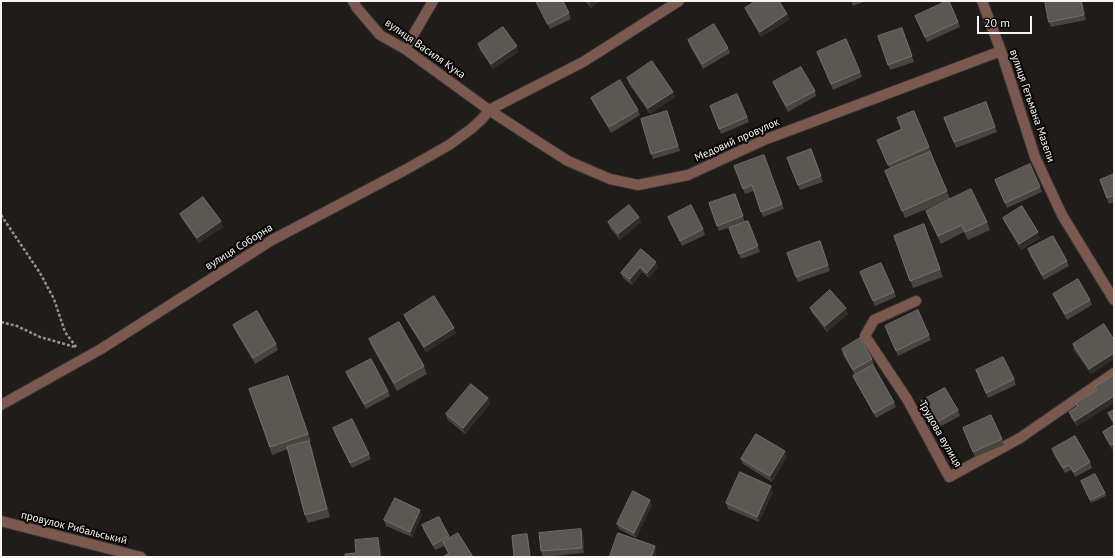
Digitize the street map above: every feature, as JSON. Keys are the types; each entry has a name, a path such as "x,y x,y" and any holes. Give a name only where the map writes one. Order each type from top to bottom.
{"street":[{"name":"вулиця Василя Кука","path":"353,1 357,8 380,35 405,49 489,110"},
{"path":"405,49 433,1"},
{"name":"вулиця Соборна","path":"1,405 101,349 272,240 405,170 449,145 471,129 489,110 583,62 679,1"},
{"name":"вулиця Гетьмана Мазепи","path":"982,1 1035,157 1062,215 1114,300"},
{"name":"Медовий провулок","path":"489,110 568,161 610,179 638,184 688,175 764,140 1000,51"},
{"name":"Трудова вулиця","path":"916,301 874,320 865,336 906,400 949,477 1020,438 1114,373"},
{"name":"провулок Рибальський","path":"1,521 140,557"}],"path":[{"path":"1,216 40,272 54,299 65,332 77,348"},
{"path":"1,322 17,326 40,337 77,348 101,349"}],"building":[{"path":"536,1 563,1 569,13 548,24"},
{"path":"756,1 779,1 787,14 760,32 745,8"},
{"path":"949,1 958,22 925,37 915,16"},
{"path":"1045,1 1081,1 1084,15 1049,22"},
{"path":"714,24 728,48 702,64 688,40"},
{"path":"503,27 517,46 491,64 478,44"},
{"path":"902,28 912,56 888,65 878,36"},
{"path":"846,39 860,72 831,84 817,52"},
{"path":"652,61 673,92 648,108 627,78"},
{"path":"801,67 815,91 786,106 773,82"},
{"path":"620,80 638,110 609,127 591,98"},
{"path":"737,94 747,117 719,129 710,106"},
{"path":"986,102 995,127 954,142 944,118"},
{"path":"667,111 678,146 651,154 641,119"},
{"path":"914,111 929,147 888,165 877,140 902,129 897,118"},
{"path":"811,149 821,176 798,185 787,158"},
{"path":"930,152 947,191 902,211 885,171"},
{"path":"764,155 782,204 761,212 752,185 743,189 734,166"},
{"path":"1030,164 1040,187 1005,203 995,180"},
{"path":"1114,174 1114,195 1107,198 1100,180"},
{"path":"971,189 987,222 965,232 962,225 938,236 926,211"},
{"path":"735,194 743,216 717,226 709,203"},
{"path":"203,197 221,221 197,238 180,214"},
{"path":"629,205 639,217 618,234 608,222"},
{"path":"691,205 703,229 680,241 668,217"},
{"path":"1022,206 1038,232 1019,244 1003,218"},
{"path":"748,221 758,246 739,254 729,228"},
{"path":"924,224 940,269 910,281 894,236"},
{"path":"1053,236 1067,261 1042,275 1028,249"},
{"path":"820,241 828,265 796,277 787,253"},
{"path":"641,249 656,262 647,273 640,267 630,279 621,273"},
{"path":"881,263 894,292 873,301 860,272"},
{"path":"1078,279 1090,300 1065,314 1053,294"},
{"path":"830,290 846,308 825,326 810,308"},
{"path":"434,296 454,328 424,347 404,315"},
{"path":"918,310 929,335 896,351 885,326"},
{"path":"257,311 276,344 253,358 233,325"},
{"path":"399,322 424,366 394,383 369,339"},
{"path":"1104,324 1114,340 1114,353 1089,369 1073,344"},
{"path":"860,338 872,359 853,370 842,349"},
{"path":"1003,357 1014,379 986,393 976,370"},
{"path":"371,359 388,391 364,404 346,372"},
{"path":"873,365 894,402 874,413 853,376"},
{"path":"1114,375 1114,396 1075,421 1069,412 1078,406 1076,403 1097,390 1095,387"},
{"path":"288,376 308,434 270,447 249,389"},
{"path":"471,384 488,398 463,428 446,414"},
{"path":"945,388 958,410 934,424 921,401"},
{"path":"1114,410 1114,422 1108,413"},
{"path":"991,415 1002,439 973,452 963,428"},
{"path":"352,419 369,454 350,463 333,428"},
{"path":"1114,425 1114,444 1111,445 1103,432"},
{"path":"756,434 785,451 770,476 741,459"},
{"path":"1075,436 1090,462 1074,472 1069,465 1063,468 1052,449"},
{"path":"309,441 327,509 305,515 287,447"},
{"path":"740,472 771,486 757,517 726,503"},
{"path":"1095,474 1105,493 1090,500 1081,481"},
{"path":"633,491 650,500 634,533 617,524"},
{"path":"395,498 420,510 410,532 384,520"},
{"path":"439,517 449,536 433,545 422,525"},
{"path":"581,529 582,548 541,551 539,533"},
{"path":"458,533 473,557 443,557 449,553 443,542"},
{"path":"618,533 655,546 651,557 610,556"},
{"path":"527,534 530,557 514,557 512,536"},
{"path":"378,538 380,557 345,557 345,554 356,553 355,540"}]}
